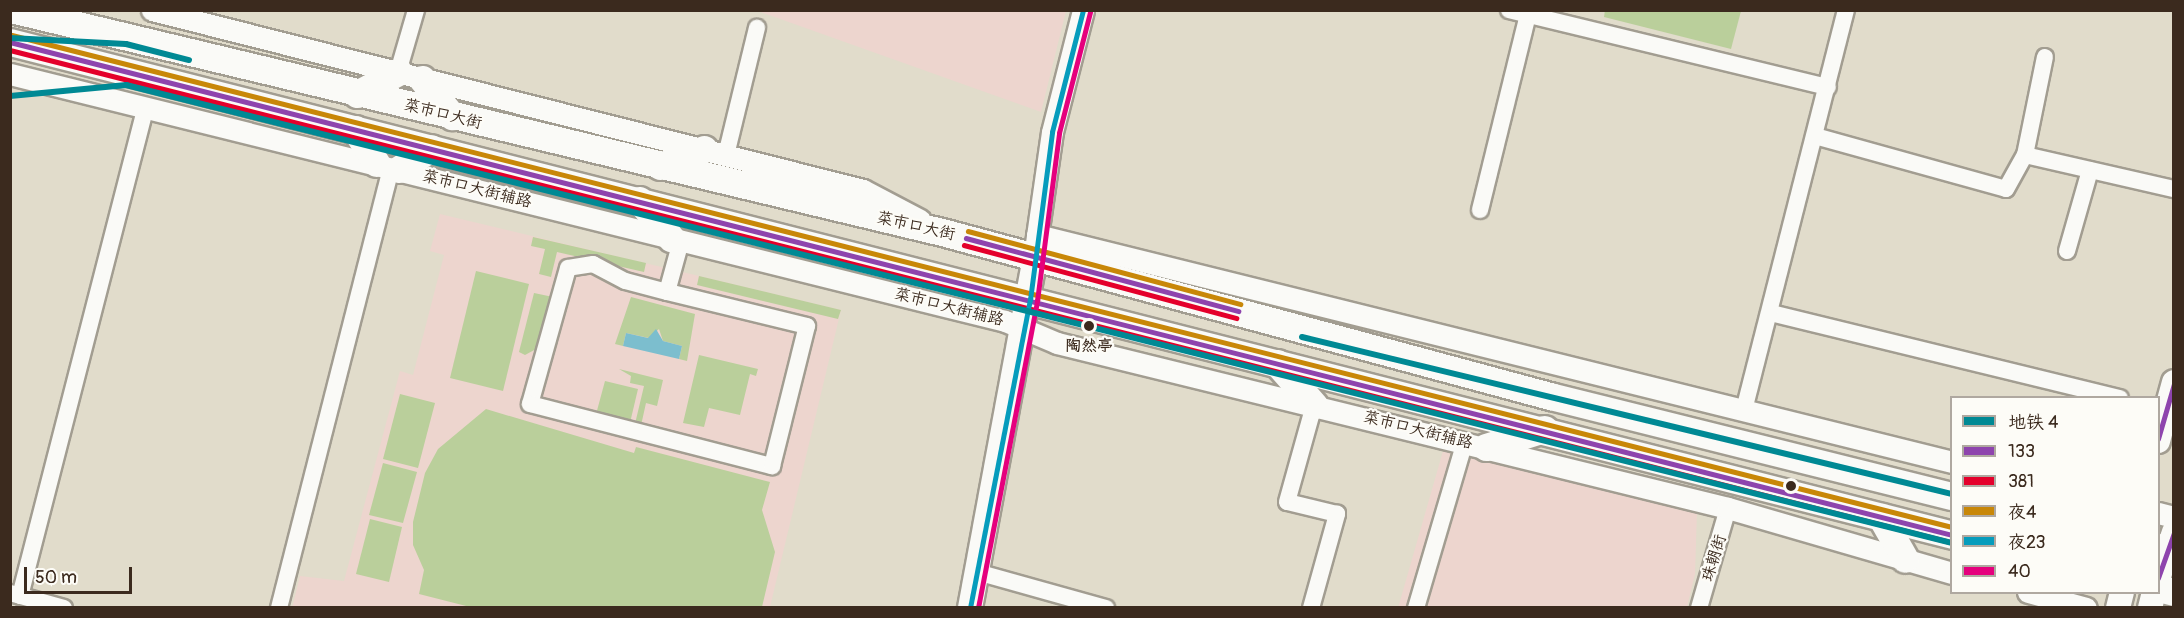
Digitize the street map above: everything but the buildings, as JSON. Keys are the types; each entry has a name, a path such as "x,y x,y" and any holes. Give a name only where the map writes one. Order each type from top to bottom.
{"main road":[{"name":"菜市口大街","path":"15,10 357,94 942,232 1036,246 1550,396 1950,495"},
{"path":"10,42 639,200 1028,313 1277,363 1544,429 1950,534"},
{"path":"357,94 410,75 452,116"},
{"path":"355,129 389,166 431,148"},
{"path":"660,166 715,152"},
{"path":"639,200 676,239"},
{"path":"970,608 1028,313 1036,246"},
{"path":"1277,363 1314,405"},
{"path":"2160,428 2163,408 2174,382"},
{"path":"1476,445 1544,429"},
{"path":"1881,517 1905,559"},
{"path":"2160,573 2169,545"}],"street":[{"path":"152,10 863,190 942,232"},
{"path":"410,75 416,10"},
{"path":"1083,10 1052,132 1036,246 1744,410 1950,462"},
{"path":"1509,10 1828,87"},
{"path":"1744,410 1771,314 1846,10"},
{"path":"1480,210 1528,15"},
{"path":"715,152 757,28"},
{"path":"1815,136 2006,189 2025,155 2045,57"},
{"name":"菜市口大街辅路","path":"10,74 389,166 676,239 1028,313 1057,343 1728,508 1950,572"},
{"path":"64,608 16,595 146,106"},
{"path":"2025,155 2174,189"},
{"path":"279,608 389,166"},
{"path":"2067,251 2090,170"},
{"path":"667,292 676,239"},
{"path":"592,264 626,281 667,292 807,326 772,466 530,404 568,268 592,264"},
{"path":"1771,314 2112,396"},
{"path":"1311,608 1337,514 1287,502 1314,405"},
{"path":"1416,608 1476,445"},
{"name":"珠朝街","path":"1699,608 1728,508"},
{"path":"977,572 1106,608"},
{"path":"2035,594 2086,608"}],"shaded area":[{"path":"758,11 1066,11 1041,112"},
{"path":"440,214 841,310 770,607 292,608 300,576 344,581 400,371 413,375 444,255 430,251"},
{"path":"1445,444 1697,510 1695,574 1687,607 1398,608"}],"green space":[{"path":"1605,10 1741,11 1731,49 1604,17"},
{"path":"533,237 646,263 644,272 557,252 551,277 539,274 545,249 531,246"},
{"path":"476,271 529,284 503,391 450,378"},
{"path":"699,276 841,310 838,319 697,285"},
{"path":"534,293 553,297 538,348 525,355 519,352"},
{"path":"631,297 695,314 687,361 679,359 682,346 663,341 659,329 649,338 626,333 623,346 615,344"},
{"path":"699,355 758,369 756,376 750,374 740,415 709,408 704,427 683,423"},
{"path":"619,369 663,380 657,406 646,403 640,430 634,428 644,386 630,383 631,376"},
{"path":"605,381 638,389 629,427 595,418"},
{"path":"400,394 435,403 418,468 383,459"},
{"path":"486,409 634,453 636,447 770,482 762,510 775,552 762,607 474,608 419,594 424,570 413,545 413,522 425,473 438,449"},
{"path":"383,463 417,472 403,523 369,515"},
{"path":"370,519 402,527 389,582 356,574"}],"water":[{"path":"656,329 663,341 682,346 679,359 623,346 626,333 648,338"}],"metro line":[{"name":"4","path":"10,38 126,44 189,60"},
{"name":"4","path":"10,96 126,85 1950,542"},
{"name":"4","path":"1302,337 1950,494"}],"transit line":[{"name":"夜23","path":"970,608 1030,300 1052,132 1083,10"},
{"name":"40","path":"978,608 1037,301 1059,133 1090,12"},
{"name":"夜4","path":"12,35 1950,526"},
{"name":"133","path":"10,42 1950,534"},
{"name":"381","path":"10,50 1950,542"},
{"name":"夜4","path":"968,231 1240,304"},
{"name":"133","path":"966,238 1238,311"},
{"name":"381","path":"964,245 1236,318"},
{"name":"133","path":"2160,432 2174,384"},
{"name":"133","path":"2160,572 2174,533"}],"place":[{"name":"陶然亭","path":"1089,326"}]}
